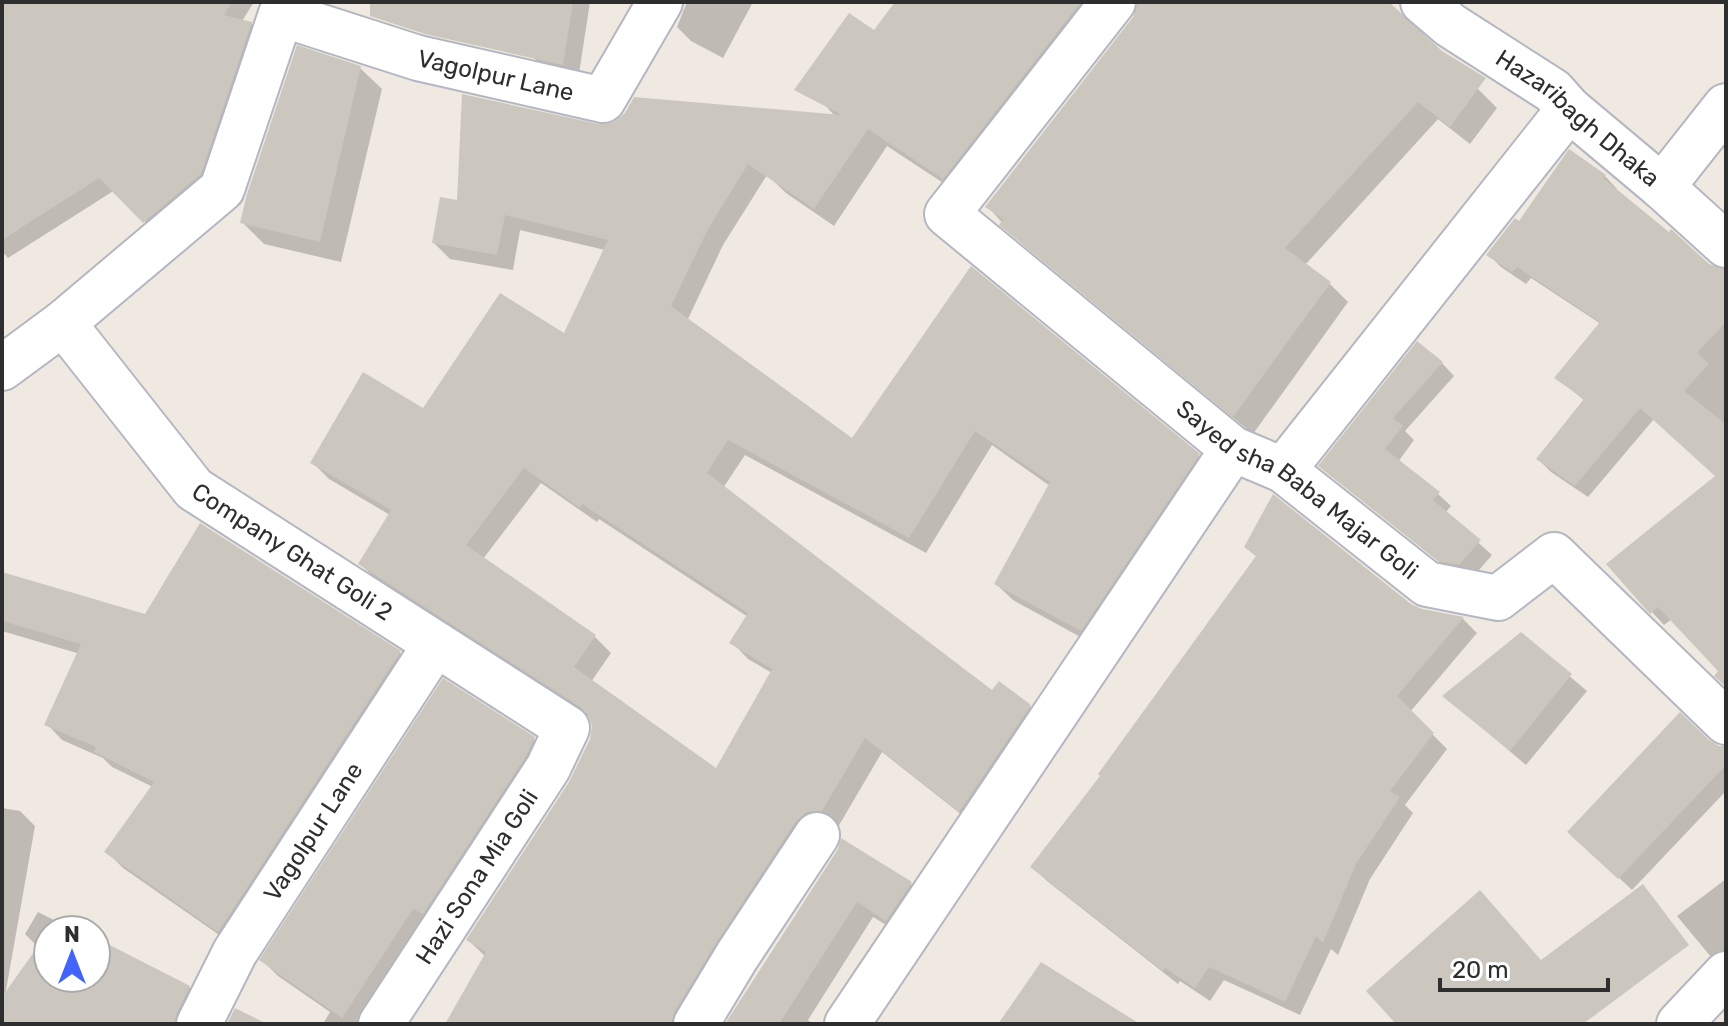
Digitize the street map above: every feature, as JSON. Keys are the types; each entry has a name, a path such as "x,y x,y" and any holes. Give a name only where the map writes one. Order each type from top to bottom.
{"street":[{"name":"Vagolpur Lane","path":"63,323 222,189 281,14 418,58 603,100 660,2"},
{"name":"Sayed sha Baba Majar Goli","path":"1113,2 947,214 1233,449 1283,470 1427,584 1498,598 1554,555 1726,722"},
{"name":"Hazaribagh Dhaka","path":"1423,2 1450,25 1553,91 1569,109 1726,245"},
{"path":"1662,187 1726,106"},
{"path":"1283,470 1569,109"},
{"path":"2,368 63,323"},
{"name":"Company Ghat Goli 2","path":"63,323 194,489 567,728"},
{"path":"847,1024 1233,449"},
{"name":"Vagolpur Lane","path":"199,1024 235,952 435,645"},
{"name":"Hazi Sona Mia Goli","path":"381,1024 548,768 567,728"},
{"path":"696,1024 817,835"},
{"path":"1679,1024 1726,974"}],"building":[{"path":"2,2 232,2 224,15 252,22 201,174 143,223 99,178 2,240"},
{"path":"370,2 573,2 563,65 425,34 370,16"},
{"path":"895,2 1081,2 943,179 868,129 814,209 748,164 708,229 671,306 852,438 971,266 1200,454 1081,631 994,584 1050,482 975,431 909,538 728,440 707,473 992,690 999,681 1031,705 959,812 865,738 822,811 807,812 796,821 716,943 675,1011 671,1024 445,1024 486,952 466,940 569,782 590,739 592,726 588,715 580,707 358,564 391,510 310,463 363,372 423,408 500,293 564,333 608,240 505,215 497,255 432,243 440,197 457,200 462,94 598,124 614,122 625,113 634,97 842,115 794,90 849,13 874,30","holes":["524,468 580,508 582,504 748,613 729,643 772,669 716,768 574,667 596,635 466,545"]},
{"path":"1137,2 1389,2 1442,51 1486,78 1450,127 1418,102 1285,248 1331,282 1233,417 999,225 1003,219 985,207 1133,17"},
{"path":"297,45 361,66 320,242 240,223"},
{"path":"1569,149 1606,175 1603,178 1669,232 1671,229 1709,264 1726,269 1726,322 1697,353 1709,364 1684,391 1726,424 1726,687 1714,676 1718,671 1658,607 1650,614 1606,564 1715,476 1640,408 1575,486 1536,459 1584,399 1554,378 1600,322 1517,267 1512,272 1486,255 1515,218 1519,221"},
{"path":"1417,341 1443,362 1393,418 1403,426 1385,449 1440,492 1433,500 1481,540 1459,565 1438,561 1318,466"},
{"path":"1273,494 1411,604 1464,617 1397,696 1434,733 1390,791 1400,797 1356,864 1323,943 1316,936 1285,1002 1209,967 1195,988 1165,968 1163,971 1030,867 1100,776 1098,774 1256,556 1244,547"},
{"path":"200,523 401,651 218,932 104,852 154,782 94,752 96,747 44,725 81,644 2,621 2,572 145,614"},
{"path":"1521,632 1572,674 1510,751 1442,696"},
{"path":"443,678 535,737 526,756 423,914 413,909 342,1018 259,960"},
{"path":"1680,712 1709,740 1726,746 1726,765 1618,879 1567,832"},
{"path":"841,838 912,882 886,921 857,902 779,1024 725,1024 838,849"},
{"path":"1643,884 1689,945 1583,1024 1396,1024 1366,991 1480,890 1541,960"},
{"path":"112,946 190,986 174,1024 2,1024 2,997 32,955 32,994 112,994"},
{"path":"1041,962 1140,1024 998,1024"},
{"path":"235,1008 267,1024 227,1024"}]}
